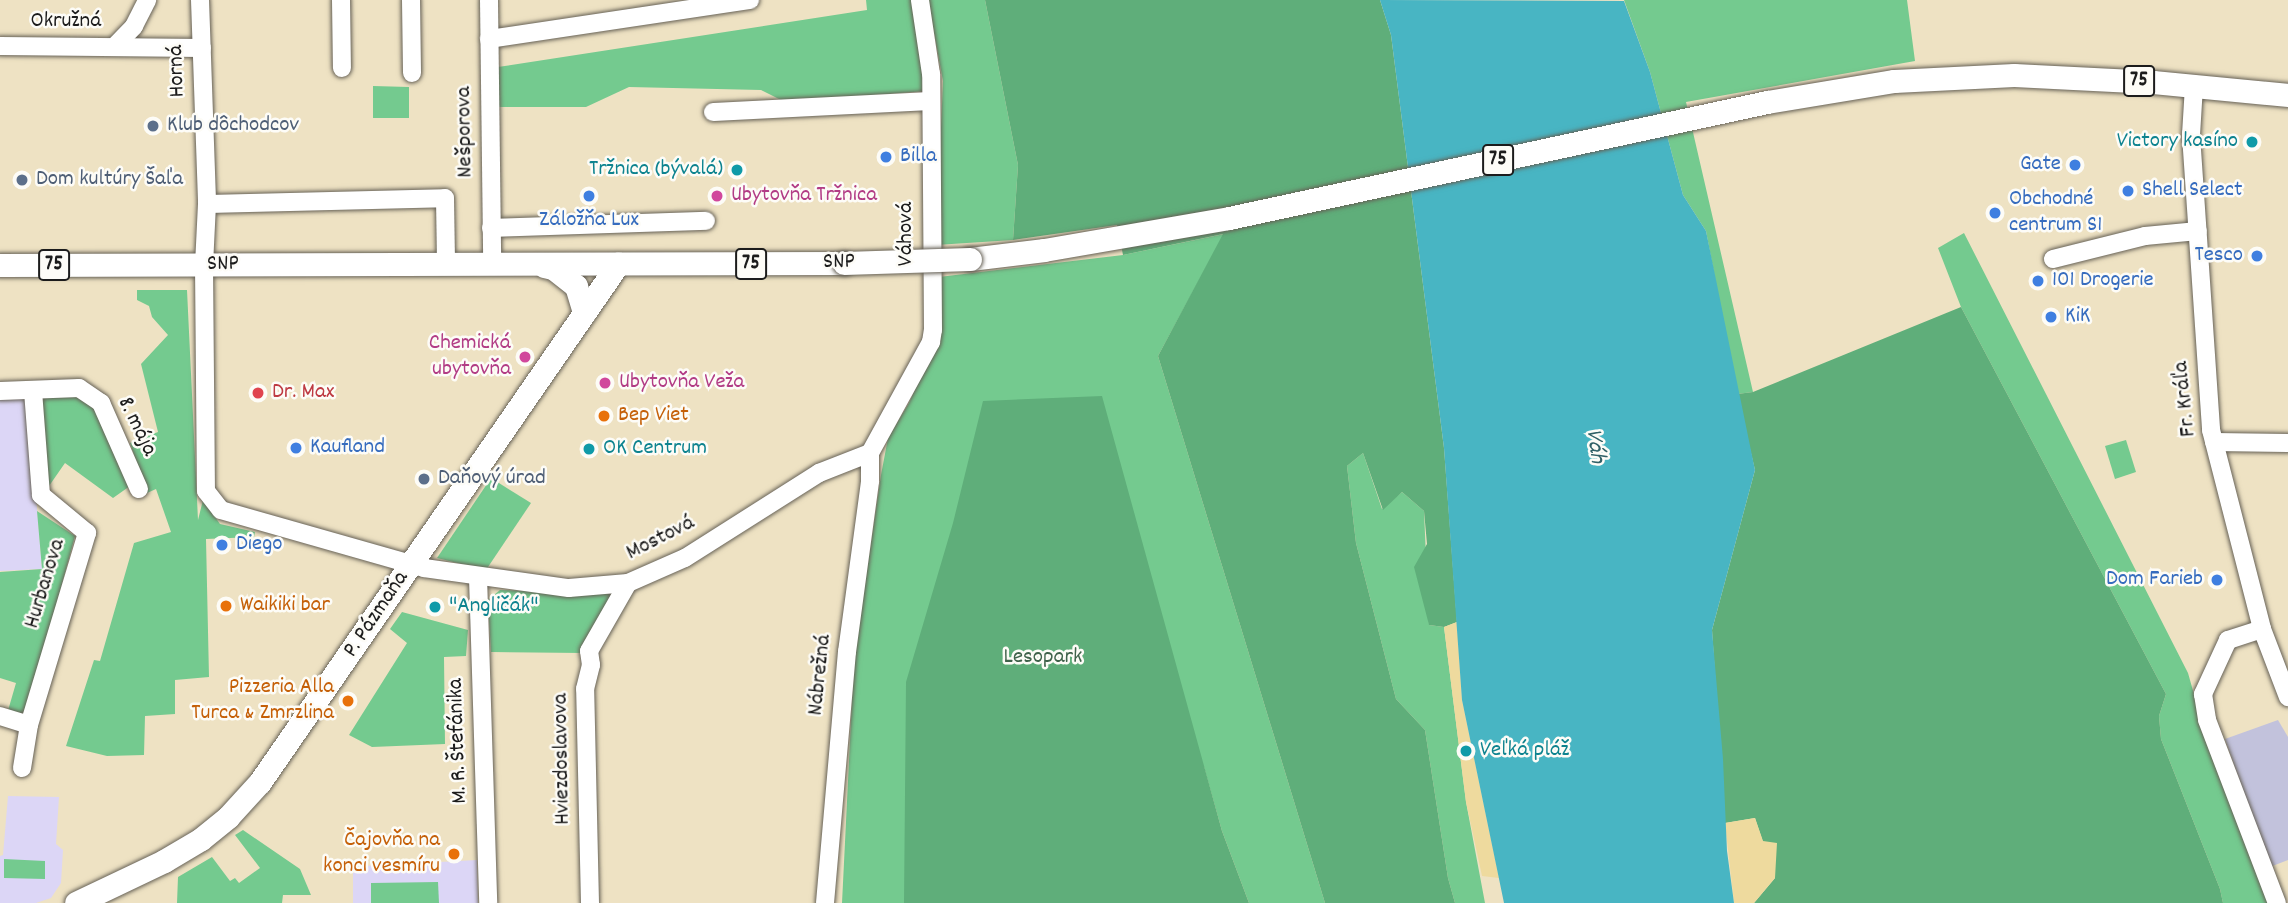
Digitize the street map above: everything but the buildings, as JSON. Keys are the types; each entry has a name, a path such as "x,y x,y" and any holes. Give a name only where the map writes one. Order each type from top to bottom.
{"main road":[{"name":"SNP","path":"0,265 211,272 446,264 844,263 970,259 1044,250 1229,218 1831,90 1937,76 2048,76 2194,86"},
{"name":"75","path":"2194,86 2288,95"},
{"path":"533,263 553,268 566,276 589,305 658,264"},
{"name":"P. Pázmaňa","path":"76,903 182,851 210,832 236,809 284,752 618,264"}],"street":[{"name":"Okružná","path":"0,46 114,47 134,26 147,0"},
{"name":"Horná","path":"200,0 211,272 206,491 221,510 411,565"},
{"path":"341,0 342,68"},
{"path":"411,0 412,73"},
{"name":"Nešporova","path":"489,0 492,264"},
{"name":"Váhová","path":"870,453 930,342 933,330 931,74 920,0"},
{"path":"489,39 741,1"},
{"path":"114,47 202,48"},
{"name":"Fr. Kráľa","path":"2194,86 2190,135 2214,442 2262,629 2288,697"},
{"path":"713,112 931,101"},
{"path":"207,204 445,198 446,264"},
{"path":"491,228 706,221"},
{"path":"2053,259 2145,236 2198,231"},
{"name":"8. mája","path":"0,391 79,388 101,403 139,489"},
{"name":"Hurbanova","path":"22,768 29,725 87,533 41,495 33,390"},
{"path":"2214,442 2288,443"},
{"name":"Mostová","path":"411,565 478,577 569,588 628,583 685,558 820,473 870,453"},
{"name":"Nábrežná","path":"825,903 847,652 870,481 870,453"},
{"name":"M. R. Štefánika","path":"478,577 488,903"},
{"name":"Hviezdoslavova","path":"590,903 585,689 591,665 589,651 628,583"},
{"path":"2262,629 2228,640 2203,694 2207,720 2277,903"},
{"path":"0,716 29,725"}],"shaded area":[{"path":"28,398 42,569 0,571 0,400"},
{"path":"2278,720 2288,737 2288,860 2270,867 2225,739"},
{"path":"8,796 59,797 56,844 63,850 61,883 51,898 36,903 0,903 0,856 3,855"},
{"path":"477,860 478,903 353,903 353,873 365,866"}],"green space":[{"path":"866,0 914,0 926,91 785,102 761,90 629,87 586,107 498,107 498,67 867,10"},
{"path":"928,0 985,0 1018,165 1013,240 936,245 943,81"},
{"path":"985,0 1380,0 1391,35 1444,448 1457,622 1444,627 1429,625 1414,567 1427,544 1424,511 1402,492 1383,510 1363,453 1347,466 1356,543 1396,699 1425,730 1448,878 1455,903 1325,903 1158,356 1223,234 1123,255 1117,225 1013,240 1018,165"},
{"path":"1624,0 1907,0 1915,61 1686,102 1753,392 1737,394 1706,231 1683,195 1650,72"},
{"path":"373,86 409,87 409,118 373,118"},
{"path":"1964,233 2188,673 2199,712 2275,903 2223,903 2220,889 2161,739 2159,716 2166,694 1961,307 1938,248"},
{"path":"1224,234 1158,356 1325,903 1249,903 1222,831 1204,767 1033,903 842,903 854,659 881,475 888,438 909,403 942,328 939,277 1123,255"},
{"path":"137,290 187,290 198,520 203,500 220,524 255,532 254,537 206,539 209,677 175,680 175,714 145,716 144,755 107,756 66,746 94,660 100,661 134,543 171,532 156,489 147,493 130,443 158,432 141,364 168,335 152,317 149,306 137,300"},
{"path":"1961,307 2166,694 2159,716 2161,739 2220,889 2223,903 1754,903 1775,878 1755,818 1725,823 1712,630 1755,470 1737,394 1753,392"},
{"path":"36,395 84,396 96,406 130,486 113,498 65,463 49,486"},
{"name":"Lesopark","path":"1102,396 1222,831 1249,903 904,903 906,682 953,523 983,401"},
{"path":"2126,440 2136,472 2115,479 2105,446"},
{"path":"1363,453 1382,509 1402,492 1424,511 1429,625 1444,627 1466,802 1485,903 1455,903 1448,878 1425,730 1396,699 1356,543 1347,466"},
{"path":"491,478 531,503 486,570 437,558"},
{"path":"37,511 75,536 25,720 7,714 16,683 0,678 0,572 42,569"},
{"path":"500,590 617,594 583,653 491,652 488,600"},
{"path":"402,612 468,630 466,656 444,657 445,744 372,747 349,735 407,643 390,629"},
{"path":"243,830 300,869 311,895 283,895 282,903 177,903 178,877 212,857 230,881 235,878 239,883 260,868 235,835"},
{"path":"4,859 45,861 45,879 4,878"},
{"path":"438,882 439,903 371,903 371,883"}],"sand":[{"name":"Veľká pláž","path":"1457,622 1462,700 1499,878 1482,876 1466,802 1444,627"},
{"path":"1755,818 1763,841 1777,843 1775,878 1754,903 1734,903 1725,823"}],"water":[{"name":"Váh","path":"1380,0 1624,1 1650,72 1683,195 1706,231 1755,470 1712,630 1723,759 1727,851 1734,903 1504,903 1462,700 1444,448 1391,35"}],"place":[{"name":"Klub dôchodcov","path":"153,126"},
{"name":"Victory kasíno","path":"2252,142"},
{"name":"Billa","path":"886,157"},
{"name":"Gate","path":"2075,165"},
{"name":"Tržnica (bývalá)","path":"737,170"},
{"name":"Dom kultúry Šaľa","path":"22,180"},
{"name":"Shell Select","path":"2128,191"},
{"name":"Záložňa Lux","path":"589,196"},
{"name":"Ubytovňa Tržnica","path":"717,196"},
{"name":"Obchodné centrum S1","path":"1995,213"},
{"name":"Tesco","path":"2257,256"},
{"name":"101 Drogerie","path":"2038,281"},
{"name":"KiK","path":"2051,317"},
{"name":"Chemická ubytovňa","path":"525,357"},
{"name":"Ubytovňa Veža","path":"605,383"},
{"name":"Dr. Max","path":"258,393"},
{"name":"Bep Viet","path":"604,416"},
{"name":"Kaufland","path":"296,448"},
{"name":"OK Centrum","path":"589,449"},
{"name":"Daňový úrad","path":"424,479"},
{"name":"Diego","path":"222,545"},
{"name":"Dom Farieb","path":"2217,580"},
{"name":"Waikiki bar","path":"226,606"},
{"name":"\"Angličák\"","path":"435,607"},
{"name":"Pizzeria Alla Turca & Zmrzlina","path":"348,701"},
{"name":"Veľká pláž","path":"1466,751"},
{"name":"Čajovňa na konci vesmíru","path":"454,854"}]}
